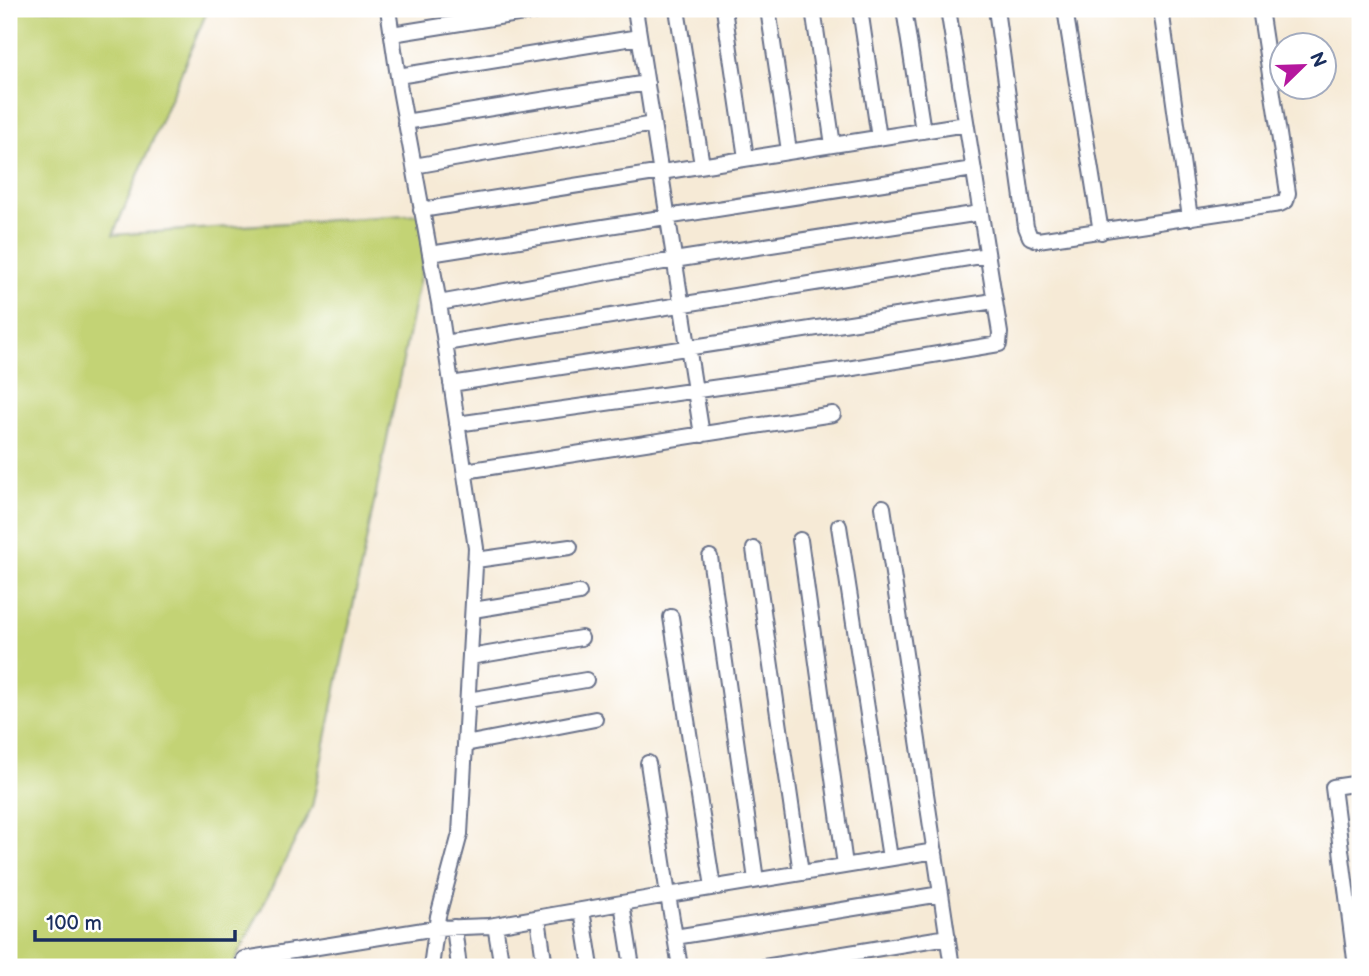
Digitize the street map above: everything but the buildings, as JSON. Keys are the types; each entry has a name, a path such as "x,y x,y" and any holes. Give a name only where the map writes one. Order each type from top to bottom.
{"street":[{"path":"388,9 405,122 439,303 477,548 460,834 436,928 431,967"},
{"path":"392,34 549,9"},
{"path":"635,9 702,435"},
{"path":"677,9 702,165"},
{"path":"724,9 746,158"},
{"path":"768,9 789,152"},
{"path":"813,9 833,145"},
{"path":"860,9 879,138"},
{"path":"904,9 923,131"},
{"path":"457,424 695,391 999,344 1000,333 948,9"},
{"path":"996,9 1024,216 1030,237 1038,240 1286,201 1260,9"},
{"path":"1065,9 1101,232"},
{"path":"1161,9 1190,218"},
{"path":"398,76 639,37"},
{"path":"405,122 647,83"},
{"path":"414,166 653,124"},
{"path":"421,210 966,124"},
{"path":"429,254 973,169"},
{"path":"439,303 674,260 980,213"},
{"path":"445,343 987,255"},
{"path":"451,384 994,301"},
{"path":"465,471 833,414"},
{"path":"883,507 952,967"},
{"path":"839,526 890,858"},
{"path":"800,540 845,865"},
{"path":"476,559 570,547"},
{"path":"754,549 801,873"},
{"path":"710,557 756,880"},
{"path":"473,610 579,593"},
{"path":"671,617 713,887"},
{"path":"470,657 582,638"},
{"path":"468,700 586,681"},
{"path":"466,744 595,719"},
{"path":"648,763 680,967"},
{"path":"1356,967 1333,787 1360,783"},
{"path":"244,959 436,928 495,925 934,851"},
{"path":"675,937 941,894"},
{"path":"622,904 632,967"},
{"path":"582,910 591,967"},
{"path":"538,918 545,967"},
{"path":"495,925 502,967"},
{"path":"454,927 459,967"},
{"path":"764,967 947,937"}],"green space":[{"path":"9,9 208,9 113,235 433,213 312,807 232,967 9,967"}]}
